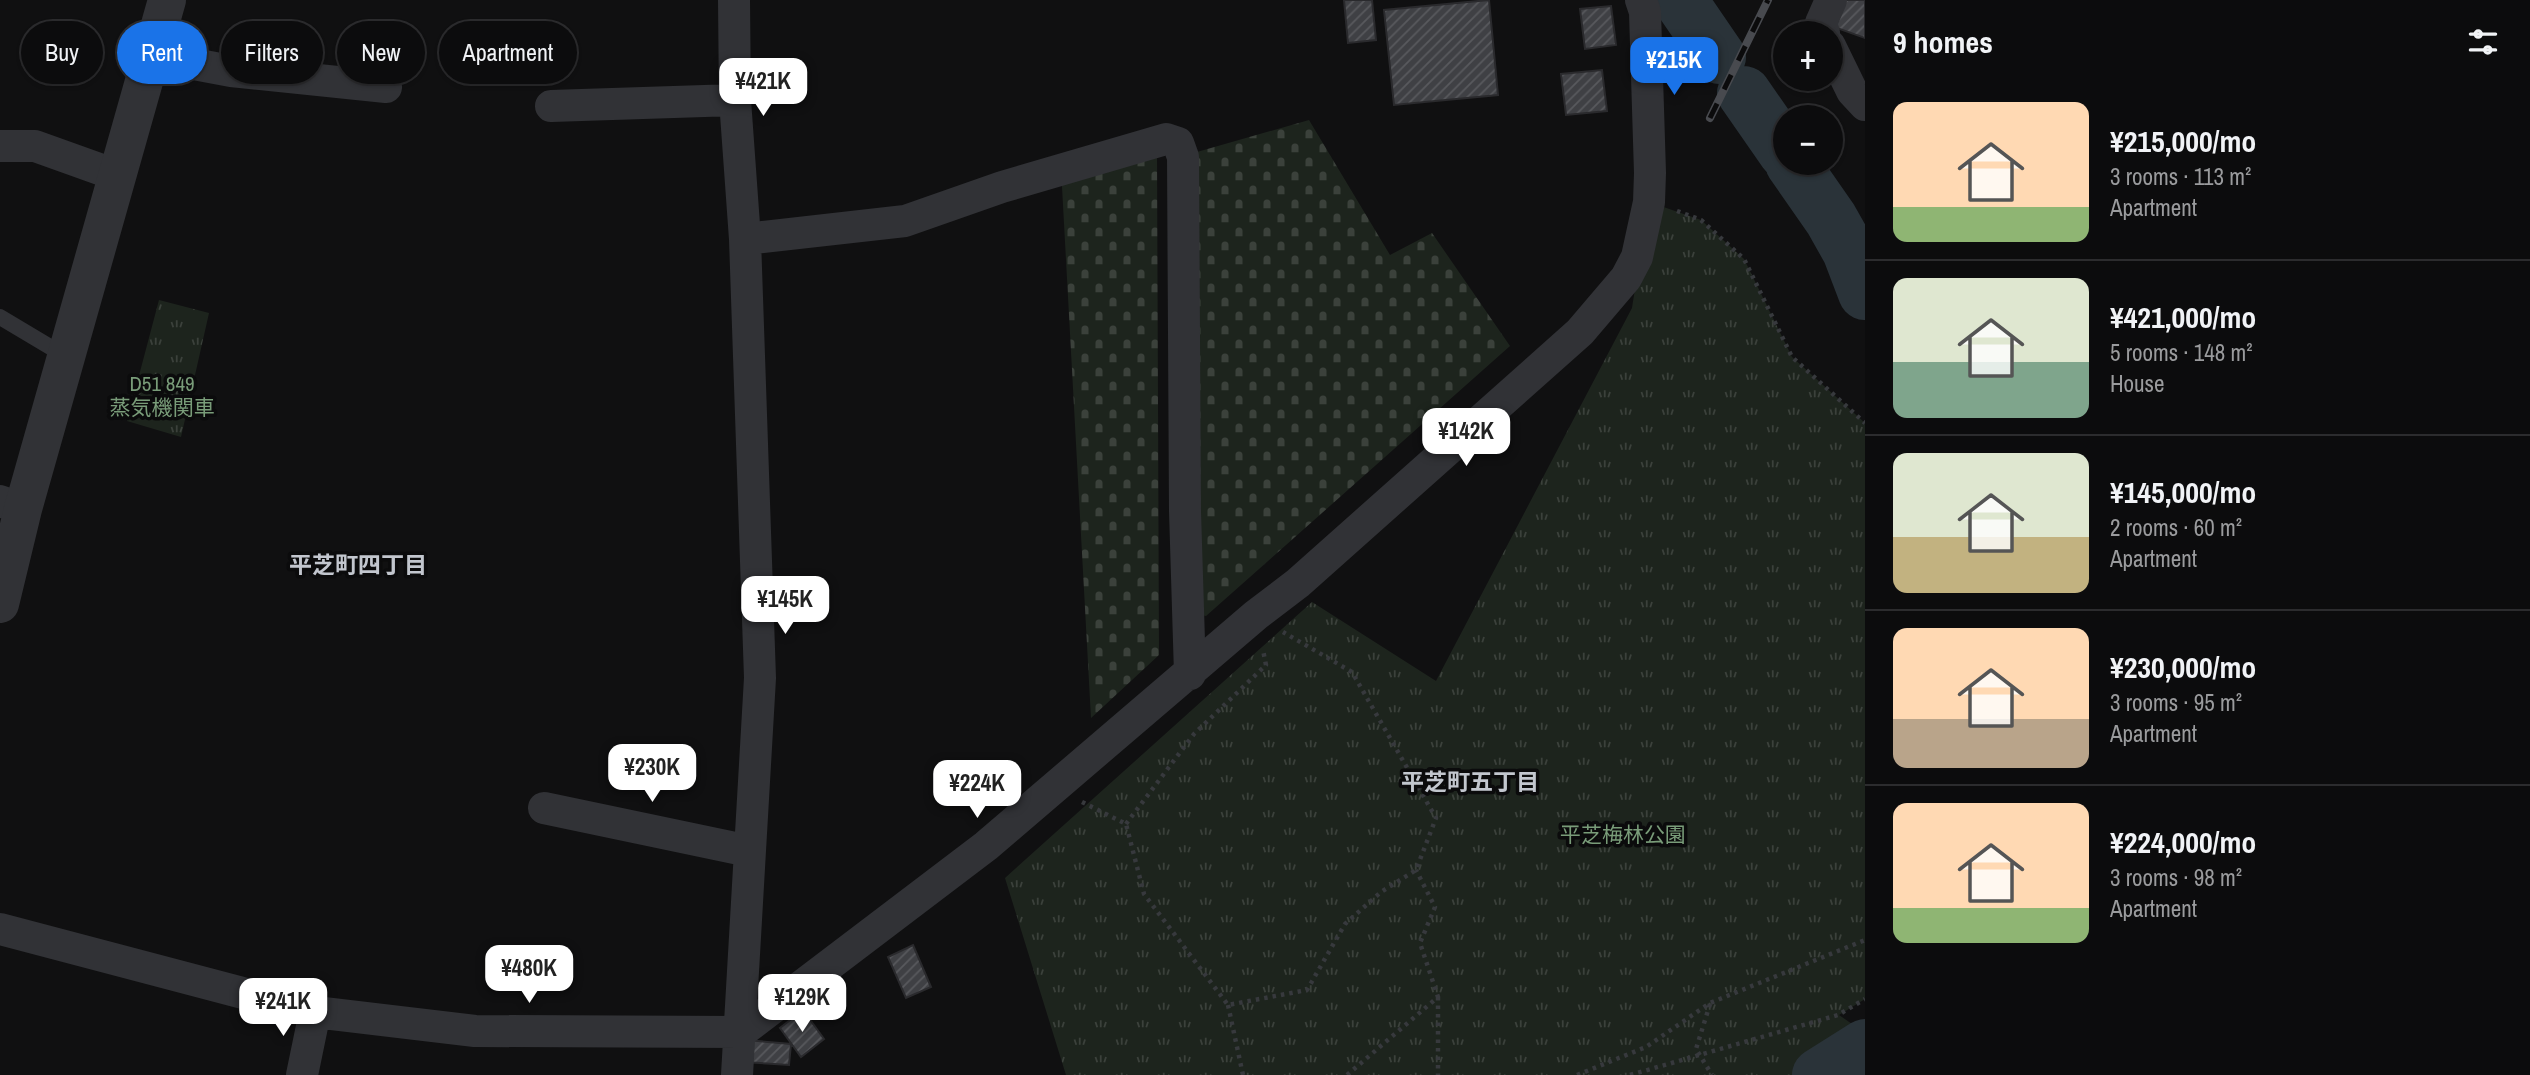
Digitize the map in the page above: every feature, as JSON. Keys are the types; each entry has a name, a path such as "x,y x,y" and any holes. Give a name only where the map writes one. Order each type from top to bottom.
{"street":[{"path":"161,21 167,0"},
{"path":"734,0 735,100 745,239 760,678 737,1075"},
{"path":"0,929 315,1012 475,1031 741,1032 986,846 1056,788 1256,615 1298,583 1580,332 1626,278 1637,257 1649,202 1646,26 1641,0"},
{"path":"1822,21 1831,0"},
{"path":"207,66 386,87"},
{"path":"1843,73 1852,91 1865,105"},
{"path":"0,604 12,505 67,357 143,84"},
{"path":"551,106 735,100"},
{"path":"745,239 905,221 1002,187 1166,139 1178,143 1183,157 1185,511 1190,674"},
{"path":"0,146 35,146 116,175"},
{"path":"544,808 749,851"},
{"path":"302,1075 315,1012"}],"lane":[{"path":"0,317 67,357"}],"path":[{"path":"1649,202 1701,220 1744,259 1792,357 1865,423"},
{"path":"1126,824 1194,734 1266,665 1256,615"},
{"path":"1228,1005 1307,990 1345,923 1381,892 1416,870 1436,818 1352,672 1256,615"},
{"path":"1056,788 1126,824 1144,894 1228,1005 1243,1075"},
{"path":"1416,870 1435,907 1420,943 1438,997 1438,1075"},
{"path":"1577,1075 1646,1047 1710,1003 1865,940"},
{"path":"1347,1075 1438,997"},
{"path":"1630,1075 1839,1015 1865,999"},
{"path":"1710,1003 1696,1049 1712,1075"}],"green space":[{"path":"1309,120 1390,255 1432,233 1510,346 1206,616 1196,614 1197,152"},
{"path":"1157,155 1159,655 1091,718 1061,168"},
{"name":"平芝梅林公園","path":"1649,202 1701,220 1744,259 1792,357 1865,423 1865,999 1839,1015 1865,1033 1865,1075 1066,1075 1005,878 1312,602 1436,681 1632,308"},
{"name":"D51 849 蒸気機関車","path":"159,300 209,313 181,437 127,421"}],"building":[{"path":"1344,0 1372,0 1376,40 1348,43"},
{"path":"1489,0 1498,95 1394,105 1384,10"},
{"path":"1844,0 1865,0 1865,38 1843,30 1843,21 1836,21"},
{"path":"1611,6 1616,45 1585,49 1580,9"},
{"path":"1602,70 1607,111 1566,115 1561,74"},
{"path":"913,945 931,987 906,998 888,957"},
{"path":"803,1010 824,1039 801,1057 780,1028"},
{"path":"746,1040 791,1044 789,1065 744,1062"}],"waterway":[{"path":"1680,0 1719,57"},
{"path":"1744,93 1773,135"},
{"path":"1800,175 1849,251 1865,293"},
{"path":"1819,1075 1865,1046"}],"railway":[{"path":"1710,118 1768,0"}],"district":[{"name":"平芝町四丁目","path":"358,564"},
{"name":"平芝町五丁目","path":"1470,781"}]}
